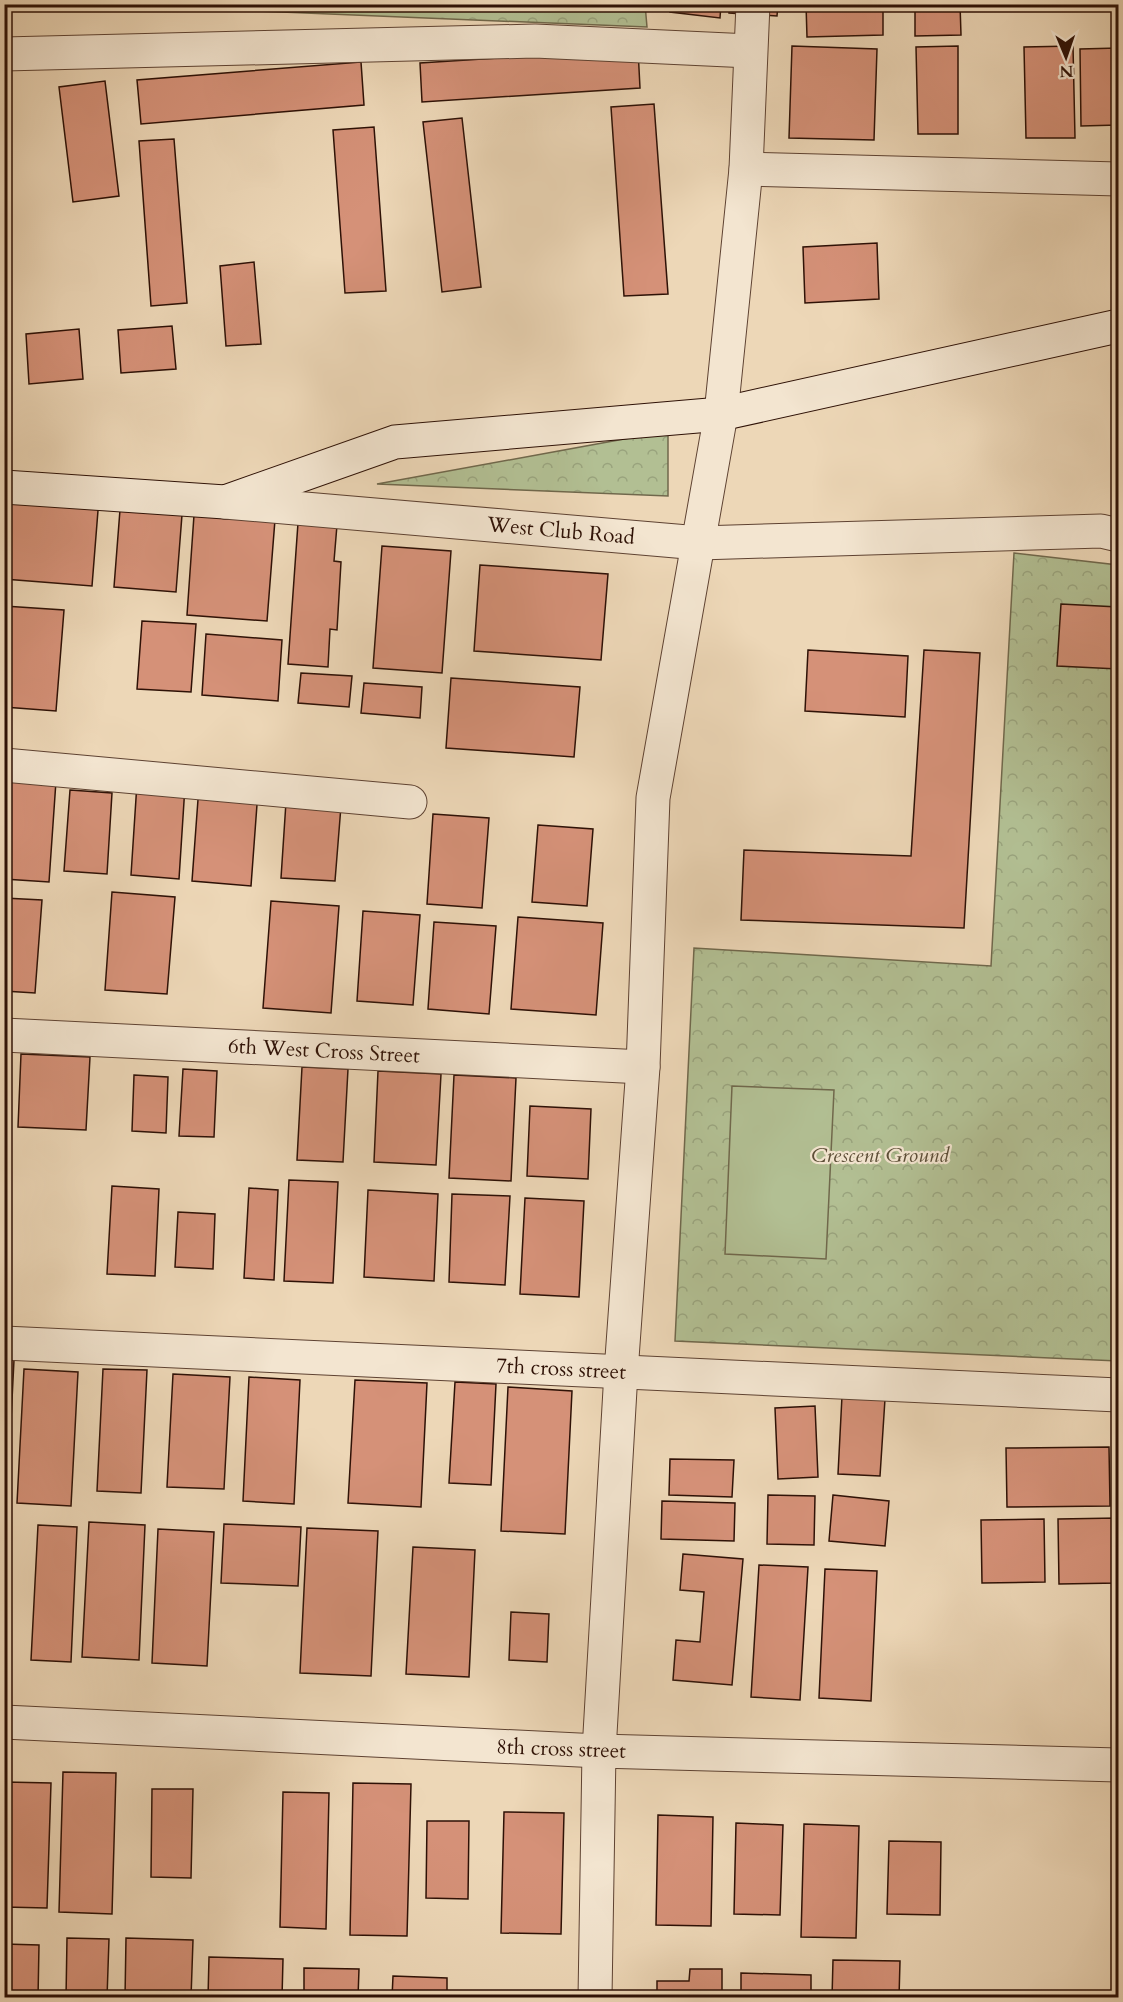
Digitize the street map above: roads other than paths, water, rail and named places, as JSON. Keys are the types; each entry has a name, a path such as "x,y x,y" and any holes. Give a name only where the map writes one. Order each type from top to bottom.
{"street":[{"path":"595,1998 599,1751 621,1372 643,1067 653,798 722,414 746,169 753,4"},
{"path":"15,54 535,41 750,51"},
{"path":"746,169 1119,179"},
{"path":"225,502 395,442 722,414 1119,326"},
{"name":"West Club Road","path":"4,487 225,502 699,543 1101,531 1119,535"},
{"path":"4,765 410,802"},
{"name":"6th West Cross Street","path":"4,1035 643,1067"},
{"name":"7th cross street","path":"4,1342 1119,1395"},
{"name":"8th cross street","path":"4,1722 599,1751 1119,1765"}],"park label":[{"name":"Crescent Ground","path":"880,1155"}]}
